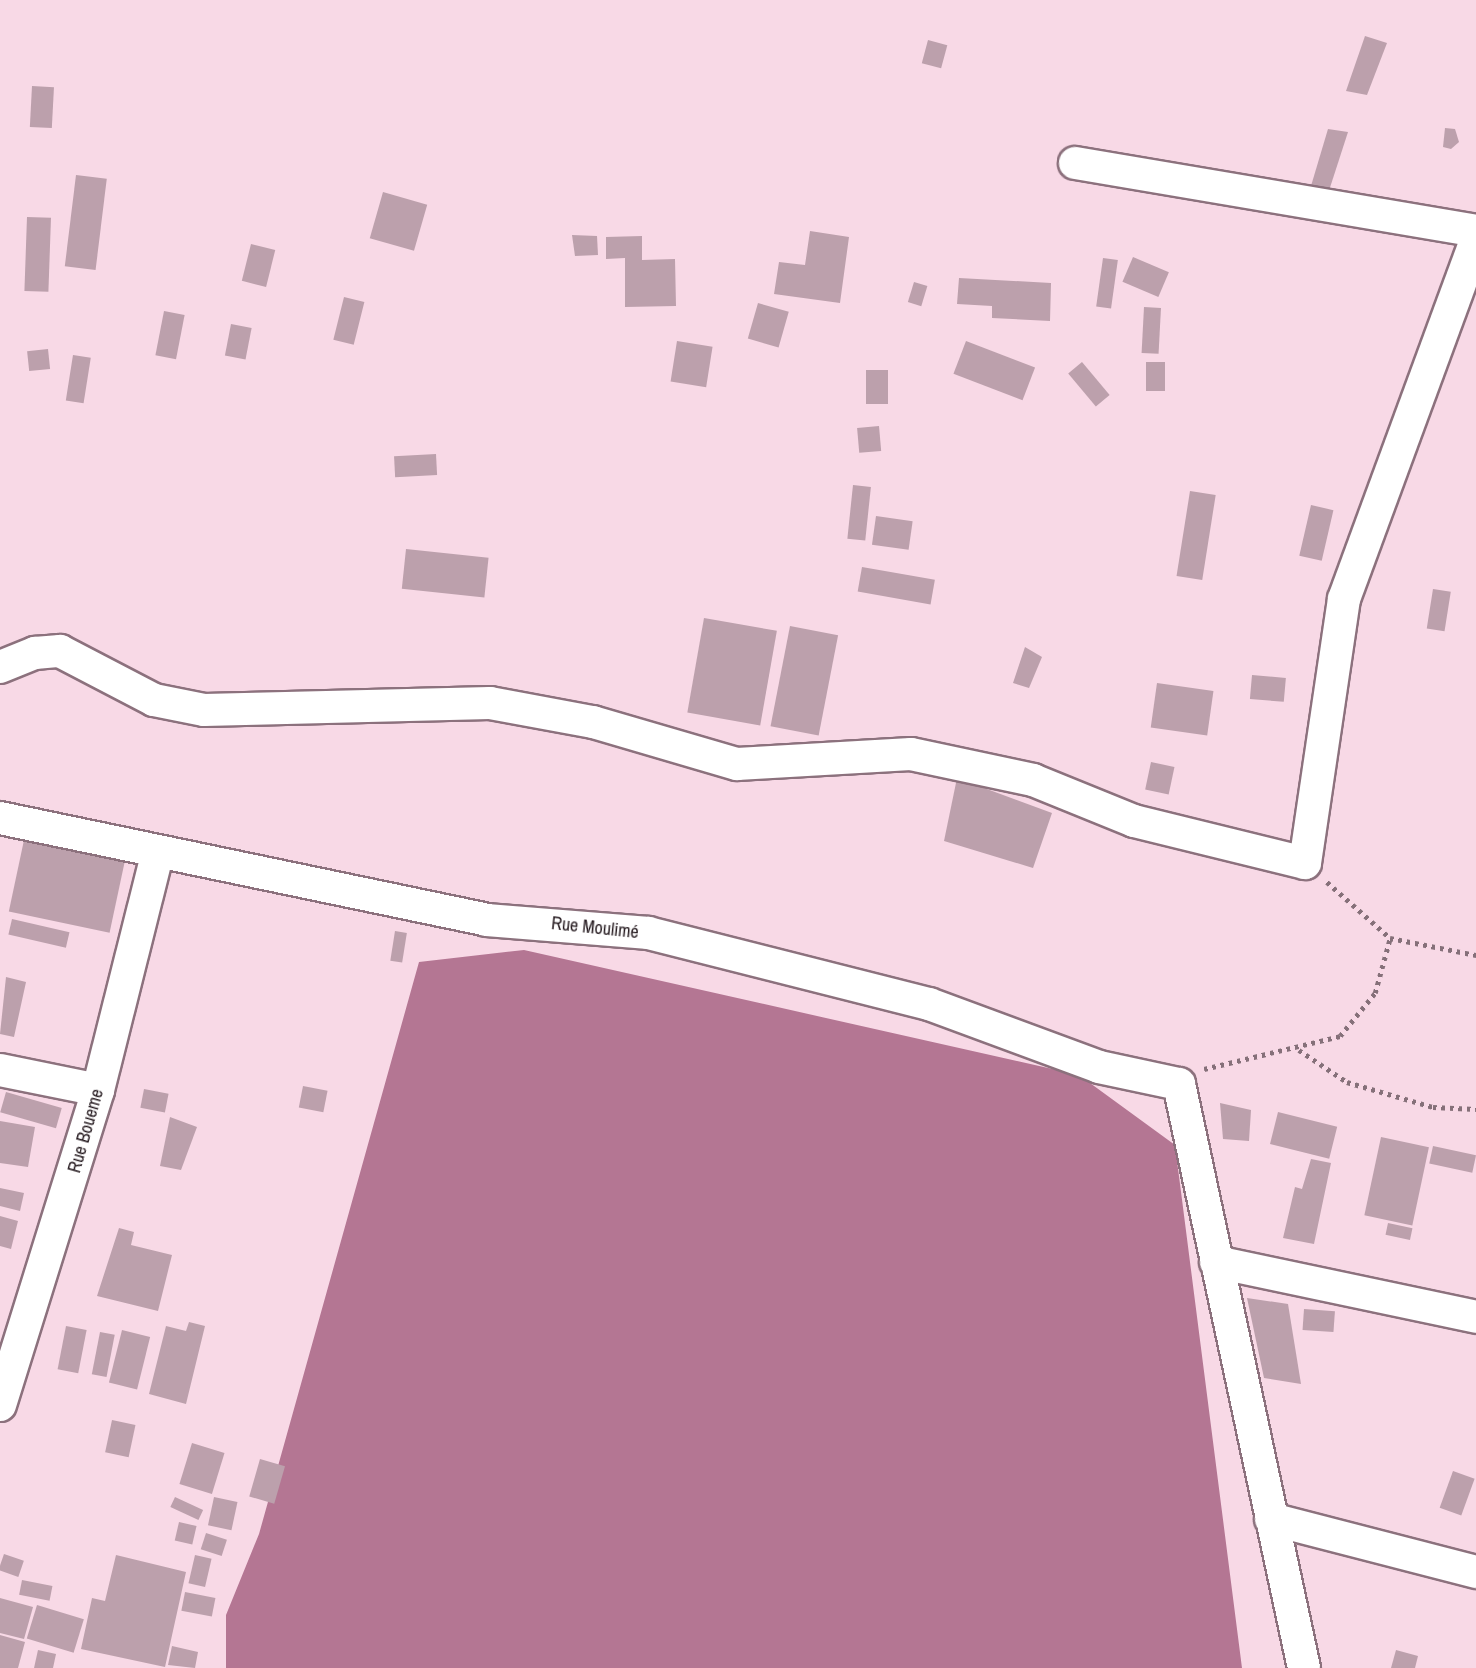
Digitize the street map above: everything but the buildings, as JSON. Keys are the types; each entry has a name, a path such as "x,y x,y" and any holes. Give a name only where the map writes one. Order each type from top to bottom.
{"street":[{"path":"1075,163 1476,231"},
{"path":"0,667 35,653 60,651 154,700 204,710 490,703 593,722 737,764 911,754 1033,780 1134,821 1306,863 1344,599 1476,240"},
{"name":"Rue Moulimé","path":"0,818 487,920 648,933 929,1004 1099,1067 1179,1084"},
{"name":"Rue Boueme","path":"0,1405 98,1090 158,852"},
{"path":"0,1070 98,1090"},
{"path":"1179,1084 1304,1668"},
{"path":"1216,1262 1476,1317"},
{"path":"1271,1519 1476,1572"}],"path":[{"path":"1306,863 1390,939 1476,955"},
{"path":"1179,1084 1214,1063 1299,1050 1339,1036 1375,993 1390,939"},
{"path":"1299,1050 1347,1082 1433,1107 1476,1109"}],"shaded area":[{"path":"524,950 1079,1075 1175,1145 1242,1668 226,1668 226,1615 259,1534 419,962"}]}
